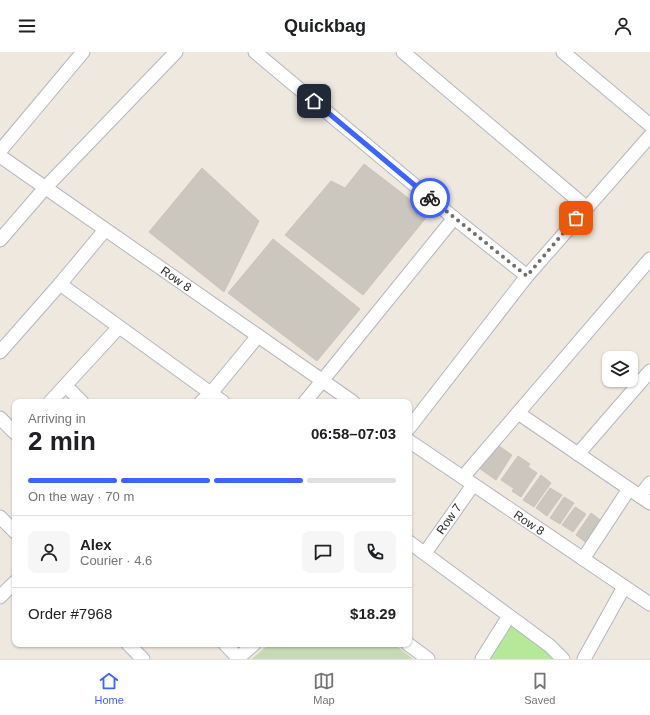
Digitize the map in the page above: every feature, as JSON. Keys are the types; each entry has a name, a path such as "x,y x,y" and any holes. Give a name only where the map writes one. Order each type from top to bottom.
{"street":[{"path":"0,151 83,52"},
{"path":"0,240 45,188 174,52"},
{"path":"255,52 454,218 527,276"},
{"path":"403,52 586,207"},
{"path":"563,52 650,125"},
{"path":"412,424 527,276 586,207 650,136"},
{"name":"Row 8","path":"0,156 349,399"},
{"path":"307,399 454,218"},
{"path":"0,352 105,230"},
{"name":"Row 7","path":"425,553 468,481 518,413 650,259"},
{"path":"60,284 119,327 206,398 258,336"},
{"path":"53,399 119,327"},
{"path":"578,454 650,371"},
{"path":"66,386 79,399"},
{"path":"518,413 640,496"},
{"path":"0,418 12,430"},
{"name":"Row 8","path":"412,443 650,604"},
{"path":"583,559 650,483"},
{"path":"0,517 12,529"},
{"path":"412,544 550,646 563,659"},
{"path":"0,597 12,585"},
{"path":"584,659 624,587"},
{"path":"482,659 510,616"},
{"path":"131,647 143,659"},
{"path":"227,647 239,658 251,647"},
{"path":"412,647 428,659"}],"green space":[{"path":"511,623 556,659 488,659"},
{"path":"266,647 398,647 413,659 252,659"}],"building":[{"path":"364,164 429,214 363,295 285,235 331,181 345,188"},
{"path":"202,168 259,221 224,292 149,232"},
{"path":"273,239 360,309 317,361 228,293"},
{"path":"499,446 512,455 496,480 479,468"},
{"path":"518,456 530,464 513,488 501,480"},
{"path":"528,467 537,473 521,497 512,491"},
{"path":"541,475 551,483 534,507 523,500"},
{"path":"550,488 562,495 547,516 536,508"},
{"path":"564,497 574,503 560,524 550,518"},
{"path":"575,507 586,514 573,532 562,525"},
{"path":"591,513 603,522 588,544 576,535"}],"way so far":[{"path":"430,198 527,276 576,218"}],"route":[{"path":"314,101 430,198"}]}
